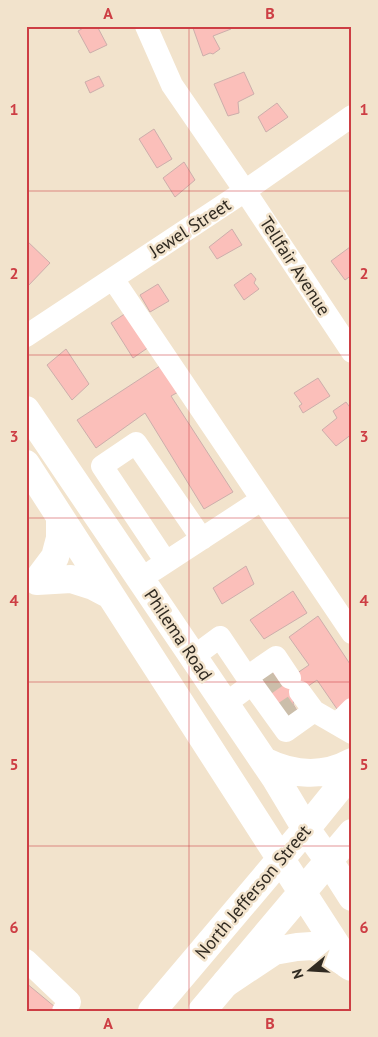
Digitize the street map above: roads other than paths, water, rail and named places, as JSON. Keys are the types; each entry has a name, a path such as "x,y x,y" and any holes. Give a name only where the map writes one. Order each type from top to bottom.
{"main road":[{"name":"Philema Road","path":"26,410 264,761 306,829 352,897"},
{"name":"Philema Road","path":"26,464 351,968"},
{"path":"32,584 55,557 60,538 60,518"},
{"path":"32,584 70,579 93,586 110,595"},
{"path":"264,761 277,768 303,773 328,771 352,762"},
{"name":"North Jefferson Street","path":"152,1011 352,772"},
{"path":"202,1011 352,833"},
{"path":"226,983 274,951 297,947 312,946 326,950 351,968"}],"street":[{"name":"Tellfair Avenue","path":"146,26 172,86 245,191 352,352"},
{"name":"Jewel Street","path":"26,336 245,191 352,116"},
{"path":"113,279 352,633"},
{"path":"76,484 136,443 202,539"},
{"path":"102,466 166,562"},
{"path":"140,579 262,500"},
{"path":"193,657 220,637 280,692 347,722"},
{"path":"225,704 280,692"},
{"path":"26,960 70,1002 63,1011"}],"tunnel":[{"path":"263,686 276,677"},
{"path":"282,714 294,706"}]}
